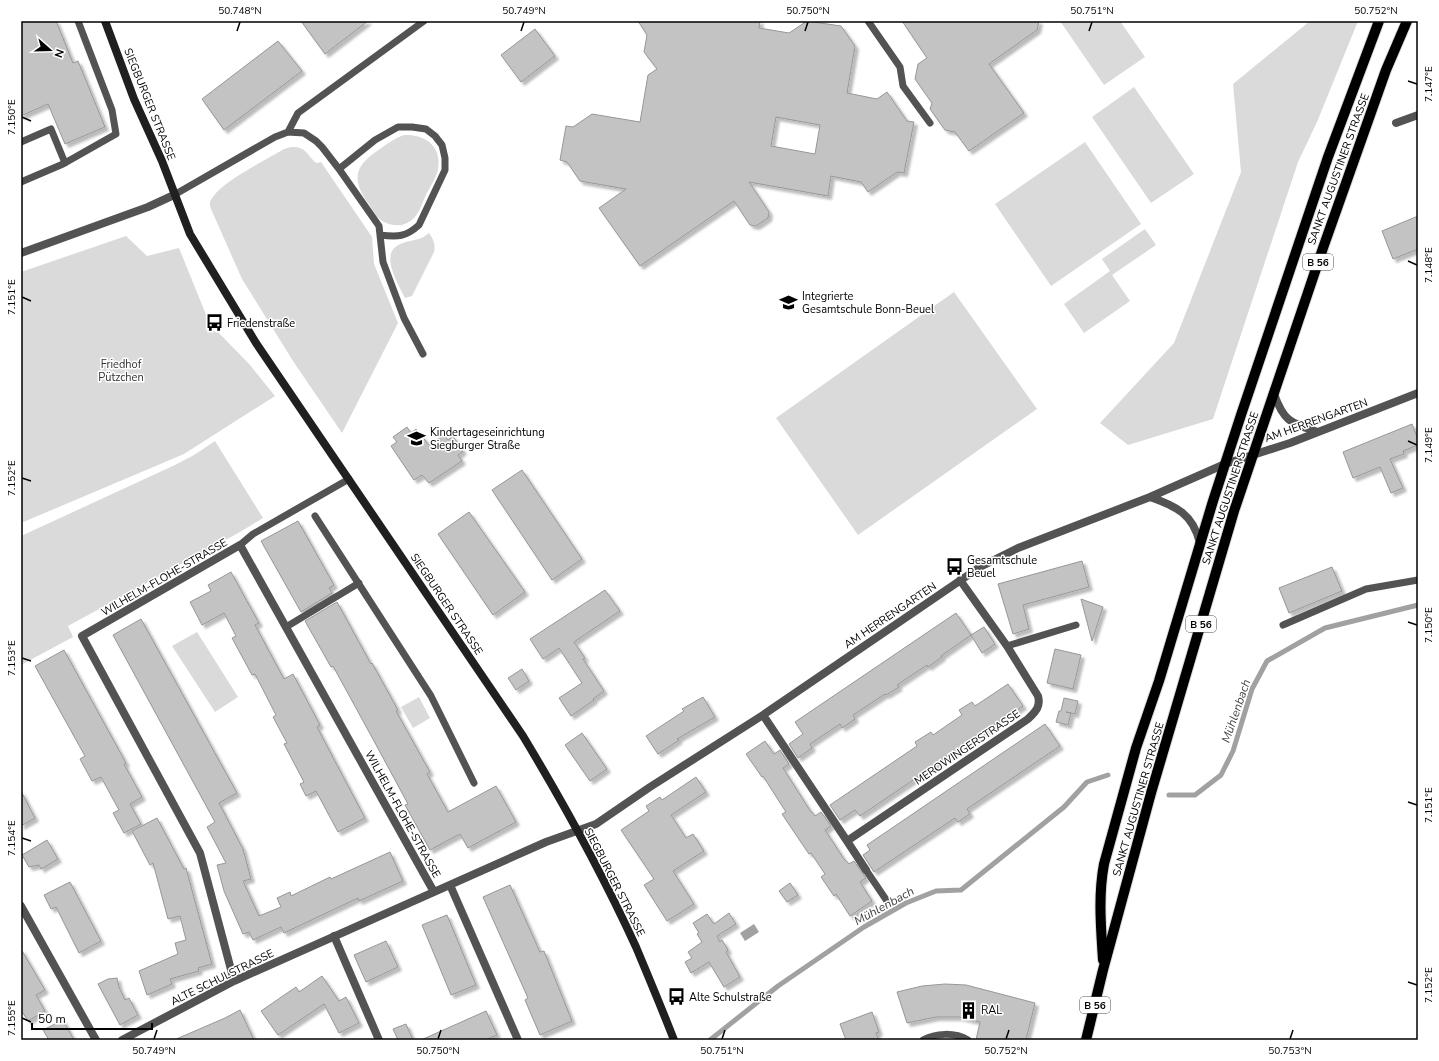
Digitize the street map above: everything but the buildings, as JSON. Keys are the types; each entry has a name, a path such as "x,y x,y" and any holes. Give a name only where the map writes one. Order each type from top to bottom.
{"main road":[{"name":"SIEGBURGER STRASSE","path":"106,21 134,99 162,161 190,234 256,343 523,736 552,784 596,867 636,948 674,1040"},
{"name":"SANKT AUGUSTINER STRASSE","path":"1103,970 1100,892 1104,864 1136,748 1159,681 1225,464 1328,157 1379,21"},
{"name":"SANKT AUGUSTINER STRASSE","path":"1086,1040 1103,970 1151,793 1208,596 1252,455 1386,70 1407,21"}],"street":[{"path":"1396,123 1418,115"},
{"path":"21,253 148,207 174,195"},
{"name":"AM HERRENGARTEN","path":"577,831 596,824 650,787 763,715 980,567 1018,548 1150,497 1225,464 1290,443 1418,393"},
{"path":"1274,394 1285,417 1292,423 1318,432"},
{"path":"1150,497 1183,512 1198,531 1200,544"},
{"name":"WILHELM-FLOHE-STRASSE","path":"234,981 200,853 82,636 240,546 434,892"},
{"name":"MEROWINGERSTRASSE","path":"847,841 1028,719 1036,711 1039,704 1038,696 1007,646 960,580"},
{"path":"763,715 866,870"},
{"name":"ALTE SCHULSTRASSE","path":"122,1040 234,981 546,842 577,831"},
{"path":"450,885 518,1040"},
{"path":"21,906 96,1040"},
{"path":"334,936 380,1040"}],"lane":[{"path":"21,182 65,163 116,134 112,110 78,21"},
{"path":"288,132 298,113 424,21"},
{"path":"868,21 900,67 903,86 930,123"},
{"path":"339,169 375,140 398,127 426,129 435,136 442,145 445,170 419,225 412,232 404,236 394,237 380,235"},
{"path":"21,142 50,129 65,163"},
{"path":"174,195 275,137 288,132 304,133 322,147 379,226 382,262 404,318 423,354"},
{"path":"240,546 253,534 349,479"},
{"path":"315,516 431,696 474,782"},
{"path":"1284,625 1366,589 1418,580"},
{"path":"286,627 359,583"},
{"path":"1007,646 1076,625"},
{"path":"866,870 889,904"},
{"path":"923,1040 928,1037 943,1035 962,1036 968,1040"}],"green space":[{"path":"1060,21 1120,21 1145,57 1104,85"},
{"path":"1310,21 1358,21 1317,122 1298,162 1213,419 1128,445 1100,423 1174,343 1241,172 1233,84"},
{"path":"1134,87 1194,174 1151,203 1092,117"},
{"path":"404,135 412,135 425,139 435,148 439,161 438,169 416,216 405,224 392,225 382,221 372,210 359,186 358,172 365,161 372,155"},
{"path":"1085,142 1141,224 1051,286 995,204"},
{"path":"291,147 302,149 315,162 321,162 372,237 374,264 398,323 342,433 293,361 242,279 210,206 210,201 223,186 255,165 284,149"},
{"path":"1145,229 1156,245 1112,275 1130,301 1084,333 1064,304 1110,271 1102,259"},
{"path":"429,233 434,242 434,252 412,296 405,298 394,276 390,260 391,253 395,247 403,243 419,239"},
{"name":"Friedhof Pützchen","path":"126,236 147,256 179,248 209,322 215,332 217,331 250,365 275,396 184,454 21,523 21,272"},
{"path":"954,292 1037,409 858,535 776,418"},
{"path":"215,441 263,518 68,626 73,637 21,665 21,536 175,465 194,455"},
{"path":"197,632 238,697 215,712 172,646"},
{"path":"419,697 430,718 413,728 401,707"}],"shaded area":[{"path":"754,924 759,932 745,941 740,933"}],"waterway":[{"name":"Mühlenbach","path":"1169,795 1195,795 1221,775 1233,751 1252,689 1267,661 1325,628 1418,605"},
{"name":"Mühlenbach","path":"710,1040 778,986 864,927 906,903 936,891 961,890 1064,807 1087,782 1108,775"}],"place":[{"name":"Integrierte Gesamtschule Bonn-Beuel","path":"789,302"},
{"name":"Friedenstraße","path":"214,323"},
{"name":"Kindertageseinrichtung Siegburger Straße","path":"417,438"},
{"name":"Gesamtschule Beuel","path":"954,566"},
{"name":"Alte Schulstraße","path":"676,997"},
{"name":"RAL","path":"968,1010"}]}
